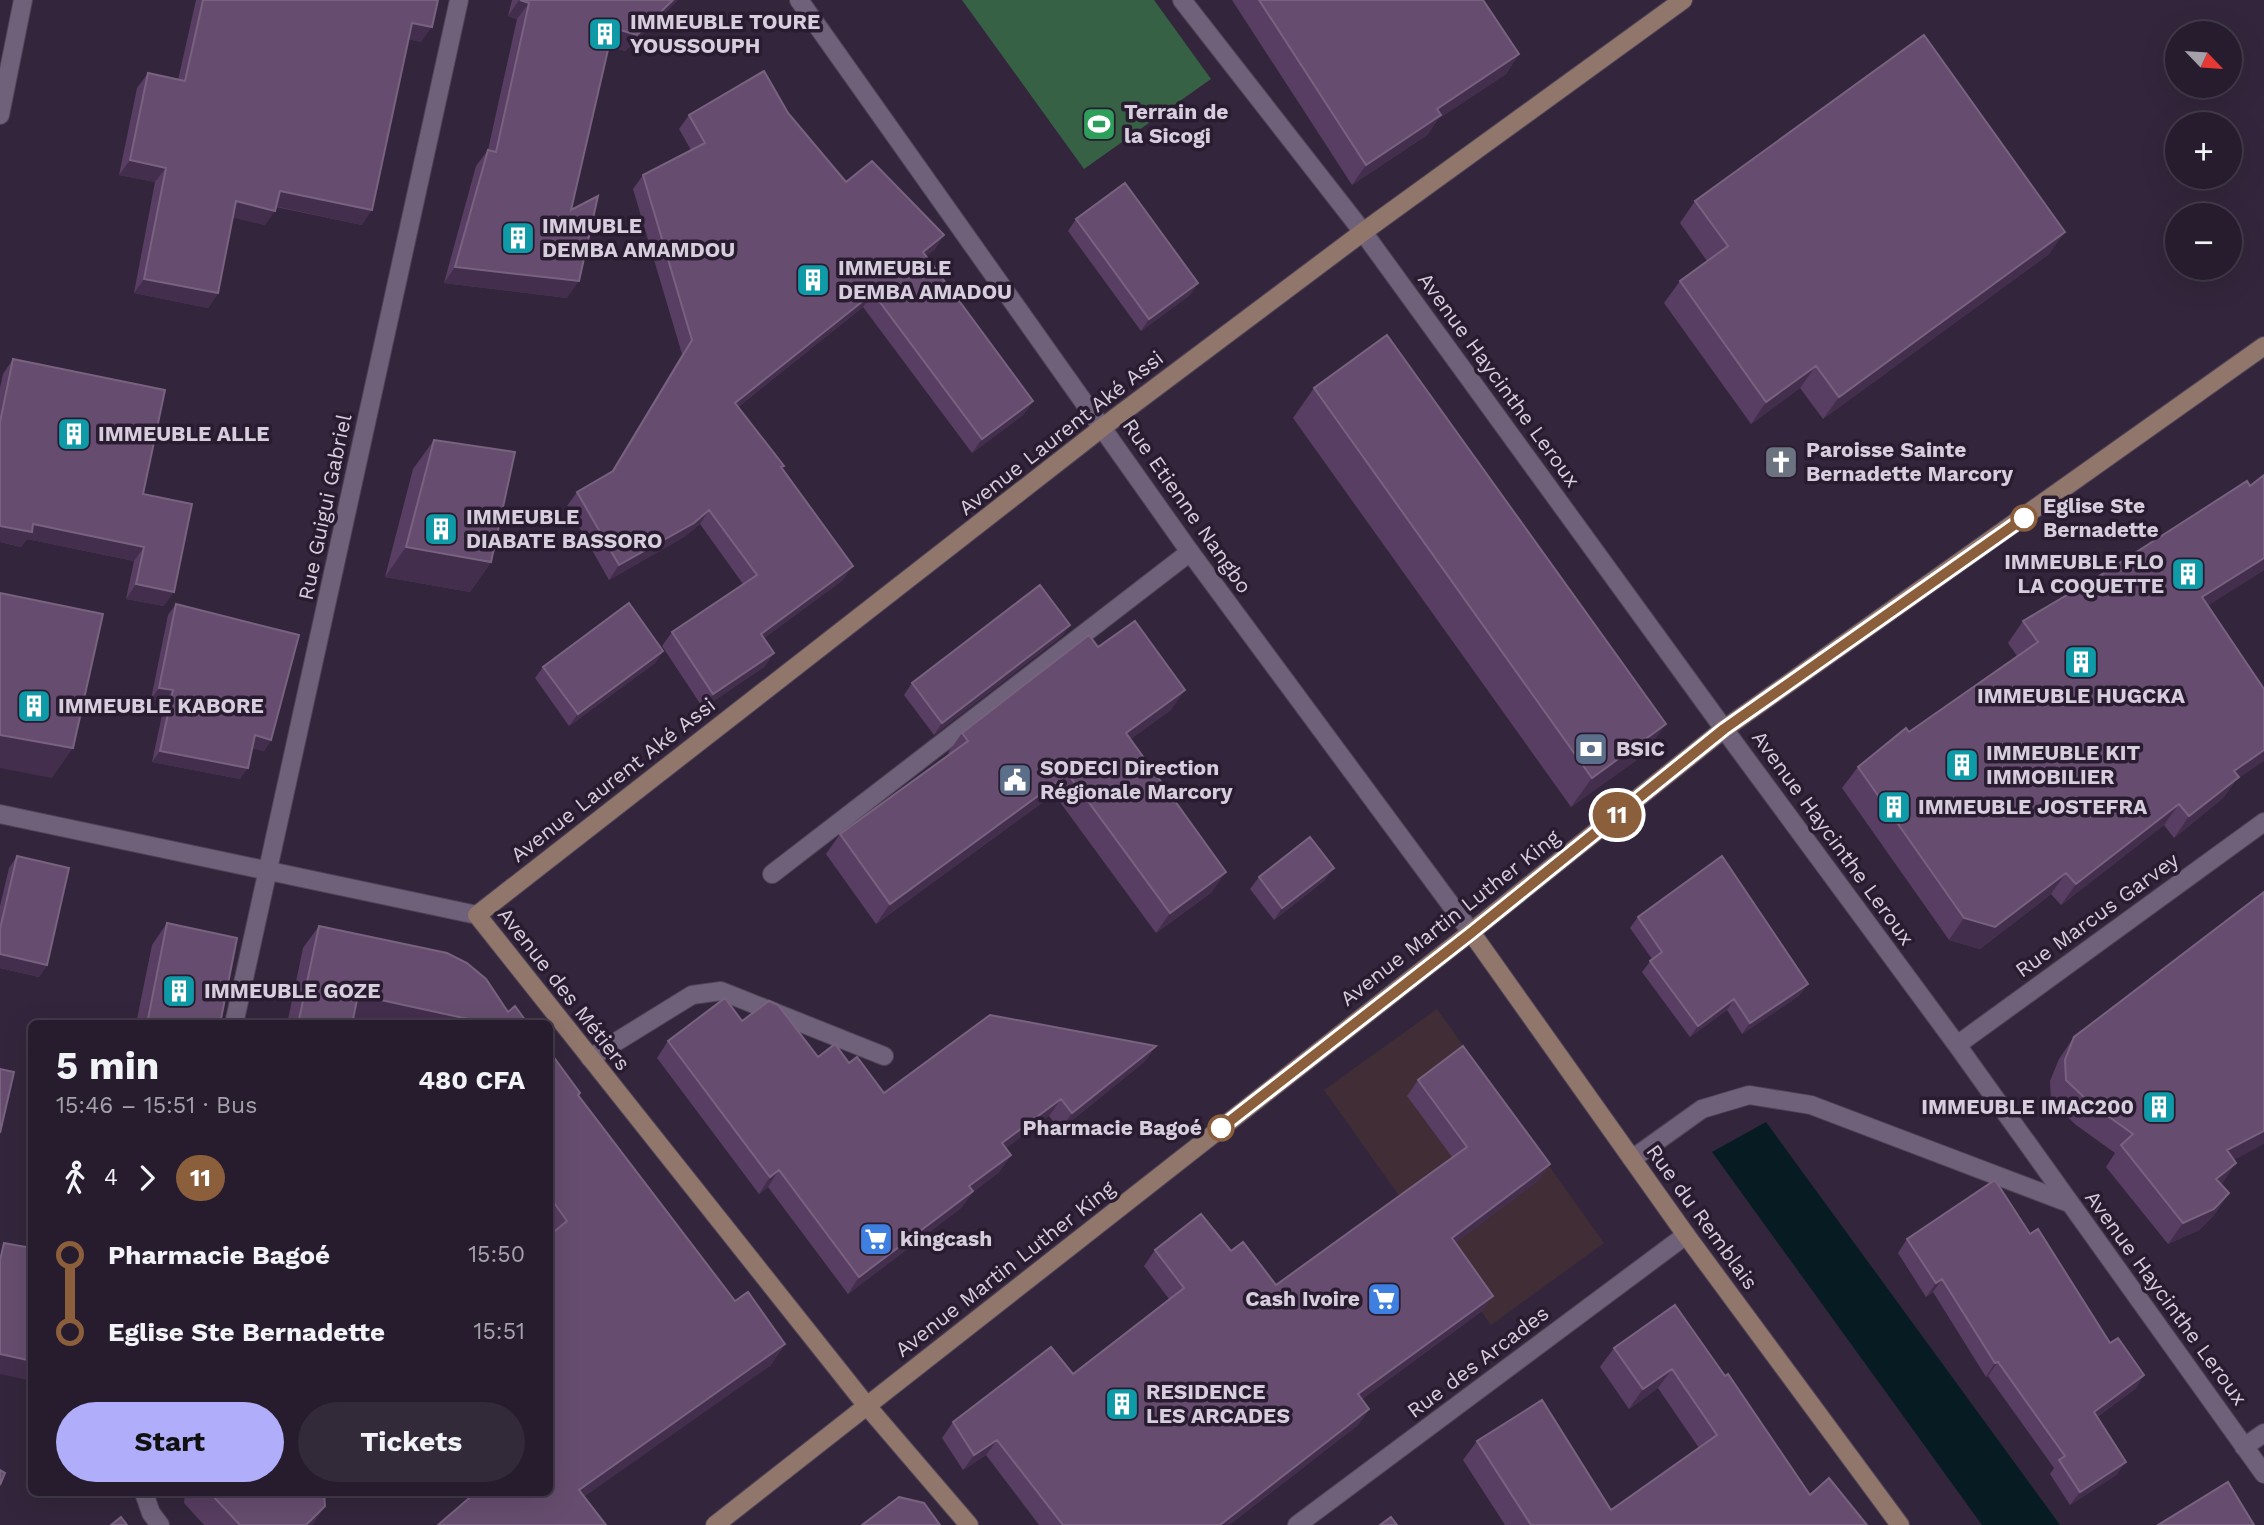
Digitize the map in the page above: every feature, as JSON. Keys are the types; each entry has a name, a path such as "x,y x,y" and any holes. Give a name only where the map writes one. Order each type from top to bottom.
{"street":[{"path":"0,115 23,0"},
{"name":"Rue Guigui Gabriel","path":"235,1020 459,0"},
{"name":"Rue Etienne Nangbo","path":"799,0 1191,552 1471,933"},
{"name":"Avenue Haycinthe Leroux","path":"1182,0 1363,232 1957,1045 2264,1474"},
{"name":"Avenue Laurent Aké Assi","path":"477,915 1103,428 1363,232 1683,0"},
{"name":"Avenue Martin Luther King","path":"715,1525 1471,933 1724,729 2264,346"},
{"path":"772,874 1191,552"},
{"name":"Avenue des Métiers","path":"0,814 477,915 867,1406 968,1525"},
{"name":"Rue Marcus Garvey","path":"1957,1045 2264,822"},
{"name":"Rue du Remblais","path":"1471,933 1686,1235 1900,1525"},
{"path":"590,1058 692,995 721,991 884,1056"},
{"path":"1632,1159 1702,1109 1749,1095 1811,1105 2070,1203"},
{"name":"Rue des Arcades","path":"1297,1525 1686,1235"},
{"path":"2244,1447 2264,1433"},
{"path":"145,1496 151,1513 160,1525"}],"shaded area":[{"path":"1437,1009 1604,1243 1491,1325 1324,1090"}],"green space":[{"name":"Terrain de la Sicogi","path":"962,0 1154,0 1211,79 1084,169"}],"water":[{"path":"1766,1122 2060,1525 1982,1525 1712,1152"}],"building":[{"path":"203,0 438,0 432,27 412,23 372,210 280,191 275,211 236,201 218,293 144,279 166,168 130,160 148,73 185,81"},
{"path":"520,0 673,0 637,35 613,28 571,210 598,196 579,281 455,267 488,150 496,152 529,3"},
{"path":"1259,0 1483,0 1519,54 1437,109 1441,115 1366,165"},
{"path":"1924,35 2065,232 1839,397 1816,366 1766,402 1680,281 1728,246 1695,201"},
{"path":"764,71 788,113 846,182 872,161 944,235 923,252 1033,401 982,439 873,293 735,403 784,466 781,467 853,566 761,634 774,653 713,694 672,632 757,575 709,510 694,523 619,565 577,492 613,471 692,340 643,175 705,143 689,115"},
{"path":"1125,183 1198,283 1149,319 1076,219"},
{"path":"1387,335 1666,724 1592,778 1314,388"},
{"path":"13,359 165,390 143,494 192,504 174,592 136,584 144,547 33,524 32,532 0,526 0,422"},
{"path":"434,440 515,452 491,562 406,547"},
{"path":"2264,475 2264,558 2202,597 2264,689 2264,750 2234,771 2239,777 2189,816 2179,804 2076,884 2066,873 1995,927 1964,918 1858,767 1906,728 1909,732 2038,642 2023,621 2099,576 2247,481 2250,486"},
{"path":"1040,585 1070,625 942,723 912,683"},
{"name":"IMMEUBLE KABORE","path":"0,593 103,614 73,748 0,735"},
{"path":"629,603 663,651 578,714 543,667"},
{"path":"176,604 299,635 271,740 255,735 248,768 160,751 173,690 159,688"},
{"path":"1135,621 1185,690 1126,733 1226,872 1170,913 1068,774 890,904 840,834 968,741 962,733 1089,635 1098,647"},
{"path":"1310,837 1334,868 1282,908 1259,877"},
{"path":"17,856 69,868 47,965 0,954 0,929"},
{"path":"1722,856 1808,984 1750,1023 1734,999 1698,1026 1650,961 1662,952 1638,917"},
{"name":"IMMEUBLE IMAC200","path":"2264,892 2264,1131 2227,1150 2236,1163 2216,1179 2229,1193 2214,1209 2183,1223 2121,1145 2133,1134 2091,1104 2066,1080 2065,1060 2074,1037"},
{"name":"IMMEUBLE GOZE","path":"167,923 237,938 221,1020 148,1020"},
{"path":"319,926 447,953 467,963 486,979 508,1012 515,1006 525,1020 473,1020 358,995 353,1020 299,1020"},
{"path":"725,998 742,1021 769,1001 778,1005 818,1057 835,1044 849,1063 857,1057 884,1093 990,1015 1156,1046 1072,1113 1061,1099 1002,1143 1011,1155 969,1186 973,1191 859,1277 779,1170 770,1177 668,1041"},
{"path":"1463,1046 1550,1164 1452,1238 1493,1296 1358,1394 1369,1409 1220,1525 1063,1525 997,1440 974,1455 953,1422 1051,1347 1073,1374 1184,1288 1155,1250 1201,1214 1231,1251 1243,1242 1276,1285 1467,1147 1418,1080"},
{"path":"553,1056 580,1093 578,1095 735,1301 748,1292 785,1344 579,1490 606,1525 438,1525 472,1496 553,1496 553,1233 567,1221 553,1201"},
{"path":"0,1069 14,1072 0,1133"},
{"path":"1995,1180 2030,1234 2038,1229 2110,1343 2118,1338 2144,1375 2094,1412 2126,1462 2080,1492 2059,1460 2065,1456 1998,1362 1995,1363 1942,1279 1936,1283 1907,1239"},
{"path":"4,1243 28,1247 28,1360 0,1354 0,1260"},
{"path":"1675,1305 1725,1376 1728,1374 1810,1495 1829,1478 1867,1525 1531,1525 1477,1441 1542,1400 1611,1510 1717,1435 1672,1369 1643,1389 1614,1348"},
{"path":"0,1470 5,1473 0,1485"},
{"path":"2228,1482 2254,1525 2158,1525"},
{"path":"213,1496 324,1496 325,1506 306,1525 240,1525"},
{"path":"899,1497 924,1503 940,1525 862,1525"},
{"path":"121,1517 127,1525 111,1525"},
{"path":"1391,1517 1397,1525 1380,1525"}],"bus line":[{"name":"11","path":"1221,1128 1471,933 1724,729 2024,518"}],"place":[{"name":"IMMEUBLE TOURE YOUSSOUPH","path":"605,34"},
{"name":"Terrain de la Sicogi","path":"1099,124"},
{"name":"IMMUBLE DEMBA AMAMDOU","path":"518,238"},
{"name":"IMMEUBLE DEMBA AMADOU","path":"813,280"},
{"name":"IMMEUBLE ALLE","path":"74,434"},
{"name":"Paroisse Sainte Bernadette Marcory","path":"1781,462"},
{"name":"Eglise Ste Bernadette","path":"2024,518"},
{"name":"IMMEUBLE DIABATE BASSORO","path":"441,529"},
{"name":"IMMEUBLE FLO LA COQUETTE","path":"2188,574"},
{"name":"IMMEUBLE HUGCKA","path":"2081,662"},
{"name":"IMMEUBLE KABORE","path":"34,706"},
{"name":"BSIC","path":"1591,749"},
{"name":"IMMEUBLE KIT IMMOBILIER","path":"1962,765"},
{"name":"SODECI Direction Régionale Marcory","path":"1015,780"},
{"name":"IMMEUBLE JOSTEFRA","path":"1894,807"},
{"name":"IMMEUBLE GOZE","path":"179,991"},
{"name":"IMMEUBLE IMAC200","path":"2159,1107"},
{"name":"Pharmacie Bagoé","path":"1221,1128"},
{"name":"kingcash","path":"876,1239"},
{"name":"Cash Ivoire","path":"1384,1299"},
{"name":"RESIDENCE LES ARCADES","path":"1122,1404"}]}
